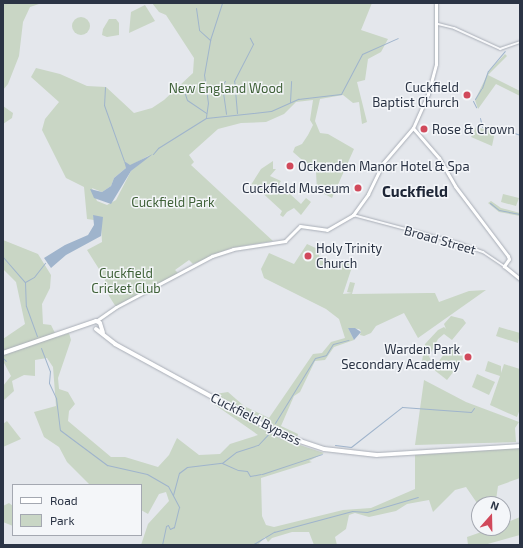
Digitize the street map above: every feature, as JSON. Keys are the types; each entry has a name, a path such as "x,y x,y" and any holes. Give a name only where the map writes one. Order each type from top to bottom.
{"highway":[{"path":"3,353 85,325 97,325"},
{"name":"Cuckfield Bypass","path":"97,325 103,334 116,344 282,435 324,449 377,455 520,446"}],"main road":[{"path":"97,325 104,315 198,263 224,252 285,241 300,226 327,230 352,215 368,194 383,163 413,128 428,94 435,70 438,24 436,3"},
{"path":"413,128 440,158 455,186 508,257 504,266"},
{"name":"Broad Street","path":"504,266 520,280"}],"street":[{"path":"438,24 454,28 500,49 520,42"},
{"name":"Broad Street","path":"352,215 368,221 458,243 483,252 504,266"}],"green space":[{"path":"3,3 42,3 30,7 23,22 19,56 8,84 3,90"},
{"path":"152,3 372,3 361,30 388,39 381,52 368,59 365,80 357,82 367,122 362,124 359,102 353,103 343,95 320,99 315,121 320,133 328,134 354,149 332,198 317,190 316,172 293,152 295,147 302,144 313,125 310,120 313,100 296,102 284,114 266,122 241,123 218,129 189,155 194,162 191,165 273,241 231,248 193,264 189,260 175,270 179,274 116,307 109,296 104,277 87,250 102,242 101,224 93,215 94,220 87,219 84,187 66,178 42,130 45,119 59,102 31,77 36,68 60,74 87,86 106,87 134,113 152,108 164,100 193,73 194,58 166,15 159,12","holes":["150,155 131,171 116,200 107,205 97,201 92,188 102,192 111,186 114,178 126,168"]},
{"path":"145,5 155,21 129,33 131,12"},
{"path":"81,17 87,20 90,26 87,32 81,35 75,32 72,26 75,20"},
{"path":"109,19 116,19 119,23 119,35 107,37 102,35 103,29"},
{"path":"505,54 507,56 488,75 520,91 520,96 496,84 478,109 475,100 489,71"},
{"path":"3,106 13,113 12,118 3,124"},
{"path":"476,127 495,132 492,146 471,137"},
{"path":"273,161 273,169 276,169 270,176 281,181 279,184 301,204 306,198 311,202 301,215 294,208 287,212 283,217 280,215 282,211 257,188 249,188 261,169"},
{"path":"503,194 519,198 516,206 501,202"},
{"path":"491,201 501,208 520,213 520,216 499,212 488,203"},
{"path":"3,240 38,254 51,275 50,288 42,304 43,324 51,325 57,337 69,333 71,340 58,378 59,389 68,392 75,404 69,411 68,421 111,457 125,457 158,467 169,455 177,438 199,455 220,454 230,444 258,435 211,402 214,400 279,438 324,453 309,461 312,462 261,478 262,516 266,525 274,527 343,510 371,508 415,489 415,455 520,448 520,478 498,486 497,496 472,496 466,487 455,490 433,512 429,500 407,504 396,511 369,517 355,513 349,515 346,529 335,537 337,545 314,545 309,532 292,532 272,538 268,542 265,537 258,545 141,545 148,524 169,501 166,492 159,494 148,514 142,511 142,484 89,484 67,462 59,447 44,437 34,412 56,406 53,367 47,358 35,360 35,376 24,375 12,381 14,391 3,401 3,386 11,376 3,361 3,339 25,324 16,282 3,269"},
{"path":"307,244 320,250 319,256 330,260 354,261 343,294 352,293 347,292 350,282 355,283 352,294 435,293 439,302 469,291 486,290 418,338 404,313 376,326 371,333 364,336 360,335 361,331 359,329 348,328 354,340 334,347 325,360 315,361 300,392 294,396 281,426 298,434 297,438 215,394 228,392 244,406 269,418 313,354 322,353 331,342 345,338 339,319 326,309 264,278 261,269 269,253 294,264"},
{"path":"451,316 463,319 466,323 452,340 444,334 438,339 429,356 431,361 425,366 422,361 425,344 438,330 444,327 446,329 444,324"},
{"path":"499,327 520,333 518,343 496,336"},
{"path":"450,346 465,357 447,380 433,369"},
{"path":"488,361 501,366 501,373 504,364 520,369 520,409 517,417 490,405 500,376 485,371"},
{"path":"477,374 495,382 489,395 472,387"},
{"path":"424,380 466,402 519,422 515,428 516,442 415,445"},
{"path":"7,421 21,439 3,447 3,424"},
{"path":"9,503 12,505 12,526 3,522 3,506"},
{"path":"520,517 520,535 484,545 468,545 467,537 471,536 511,536 511,521"}],"water":[{"path":"153,154 131,171 111,204 94,198 90,189 102,192 111,186 114,178 126,168 124,161 130,165"},
{"path":"93,215 103,217 101,236 66,255 51,268 44,258 65,245 88,235 94,225"},
{"path":"348,328 355,328 361,332 354,340"}],"waterway":[{"path":"206,117 208,103 204,75 210,40 222,3"},
{"path":"196,8 199,30 210,40"},
{"path":"237,113 234,81 253,44 250,38"},
{"path":"153,154 158,148 206,118 271,111 298,99 341,94 362,54 398,38"},
{"path":"482,88 488,71 505,51"},
{"path":"225,81 222,85 226,114"},
{"path":"290,102 291,81"},
{"path":"105,87 104,105 124,161"},
{"path":"475,99 481,89"},
{"path":"185,94 187,100 206,113"},
{"path":"473,101 476,107"},
{"path":"480,118 482,127"},
{"path":"489,131 508,131 520,135"},
{"path":"490,203 499,210 520,214"},
{"path":"3,257 25,282 26,306 37,336"},
{"path":"25,282 34,277 45,263"},
{"path":"275,423 315,358 326,355 333,344 348,340"},
{"path":"41,348 50,371 49,383 56,398 60,430 107,465 147,474 168,486 179,507 174,527 170,529 168,525 166,526 162,545"},
{"path":"3,358 6,361"},
{"path":"335,445 351,447 402,407 471,412 474,408"},
{"path":"222,463 236,452 258,445 269,433"},
{"path":"262,474 322,454"},
{"path":"173,495 179,473 187,467 222,463 238,470 247,471 250,476 261,474"},
{"path":"252,545 274,532 352,511 367,512 418,497"}],"place":[{"name":"Cuckfield Baptist Church","path":"467,95"},
{"name":"Rose & Crown","path":"424,129"},
{"name":"Ockenden Manor Hotel & Spa","path":"290,166"},
{"name":"Cuckfield Museum","path":"358,188"},
{"name":"Holy Trinity Church","path":"308,256"},
{"name":"Warden Park Secondary Academy","path":"468,357"}],"district":[{"name":"Cuckfield","path":"415,192"}],"park label":[{"name":"New England Wood","path":"226,88"},
{"name":"Cuckfield Park","path":"173,202"},
{"name":"Cuckfield Cricket Club","path":"126,282"}]}
